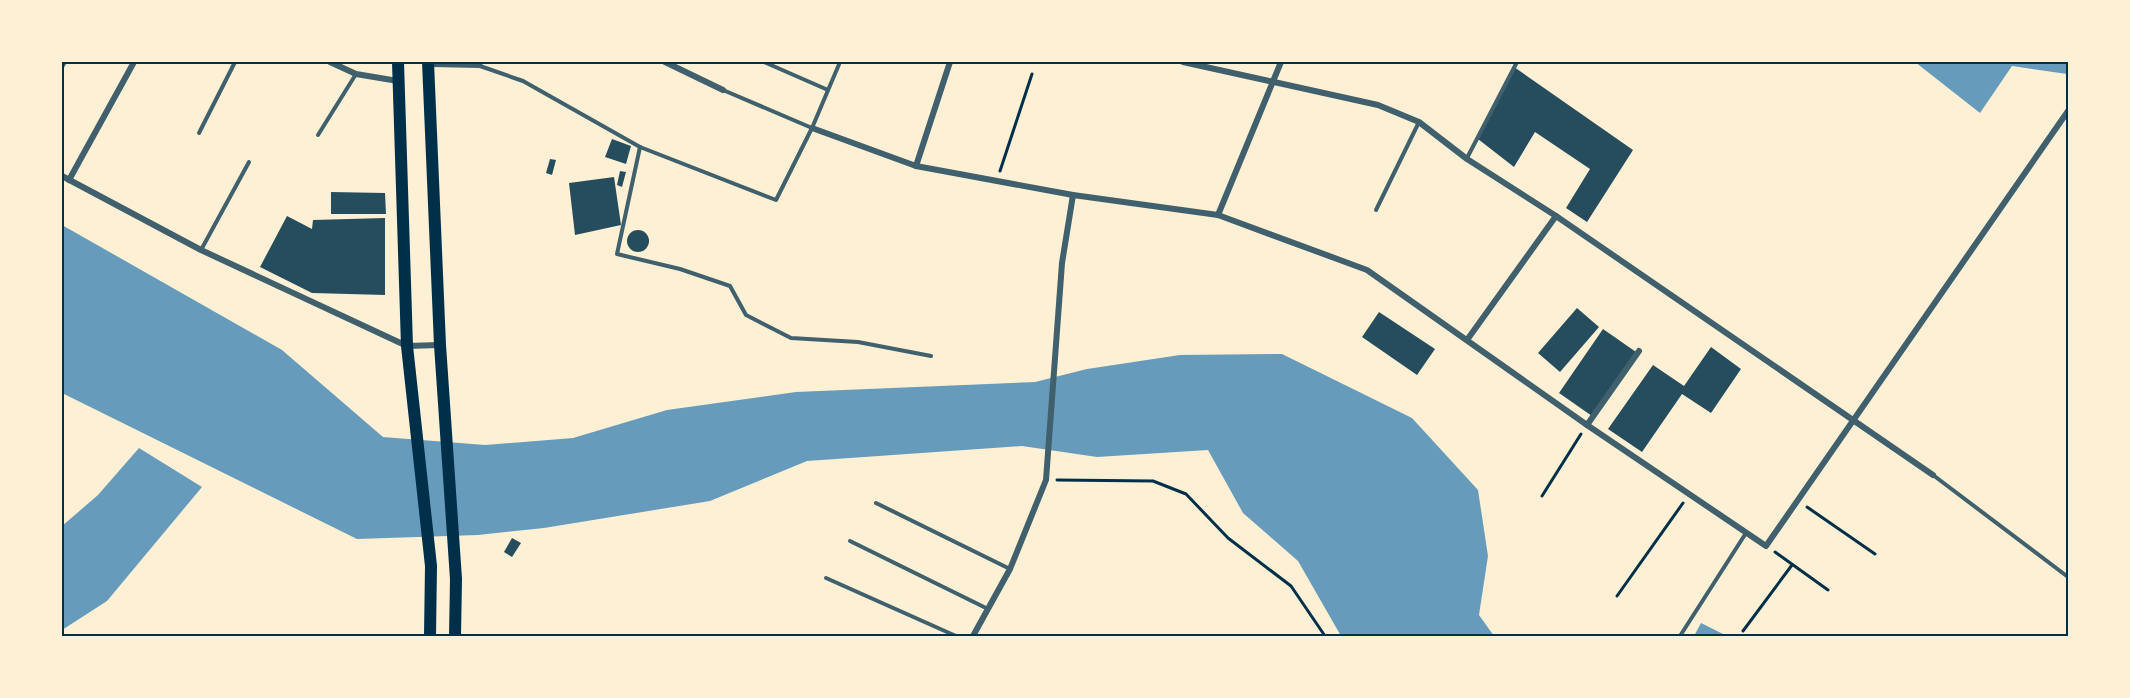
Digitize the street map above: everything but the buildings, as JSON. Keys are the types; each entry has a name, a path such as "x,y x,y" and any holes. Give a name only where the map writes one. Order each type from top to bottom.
{"main road":[{"path":"398,62 407,346 431,566 430,636"},
{"path":"428,63 440,345 456,579 455,636"}],"street":[{"path":"69,180 134,62"},
{"path":"330,62 356,74 399,81"},
{"path":"665,62 723,90"},
{"path":"916,166 950,62"},
{"path":"1183,62 1273,80 1378,105 1419,122 1467,159 1556,216 1933,475"},
{"path":"1218,215 1281,62"},
{"path":"812,128 916,166 1072,195 1218,215 1367,270 1587,425 1766,546 2068,111"},
{"path":"62,176 201,250 407,346 440,345"},
{"path":"973,636 1010,569 1046,480 1062,263 1072,195"},
{"path":"1467,340 1556,216"},
{"path":"1587,425 1639,351"}],"lane":[{"path":"62,67 65,62"},
{"path":"199,133 235,62"},
{"path":"764,62 828,90"},
{"path":"428,63 480,64 523,81 640,147 776,200 812,128 840,62"},
{"path":"1467,159 1517,62"},
{"path":"318,135 356,74"},
{"path":"723,90 812,128"},
{"path":"1376,210 1419,122"},
{"path":"640,147 617,254 680,269 730,286 746,315 790,338 858,342 931,356"},
{"path":"201,250 249,162"},
{"path":"1933,475 2068,577"},
{"path":"876,502 1010,569"},
{"path":"1680,636 1746,533"},
{"path":"850,541 988,609"},
{"path":"826,578 956,636"}],"path":[{"path":"997,181 1032,74"},
{"path":"1542,496 1587,425"},
{"path":"1046,480 1153,481 1186,494 1228,538 1291,586 1325,636"},
{"path":"1617,596 1689,494"},
{"path":"1798,501 1875,554"},
{"path":"1766,546 1828,590"},
{"path":"1743,631 1792,564"}],"water":[{"path":"1915,62 2068,62 2068,77 2067,74 2012,66 1980,113"},
{"path":"62,225 282,350 383,437 485,445 573,438 667,410 796,392 1035,382 1087,369 1180,355 1282,354 1412,418 1478,490 1488,556 1479,615 1494,636 1341,636 1298,561 1243,513 1208,450 1097,457 1022,446 807,461 710,501 544,528 478,535 357,539 62,393"},
{"path":"139,448 202,487 107,601 62,630 62,526 98,495"},
{"path":"1701,623 1727,636 1694,636"}]}
